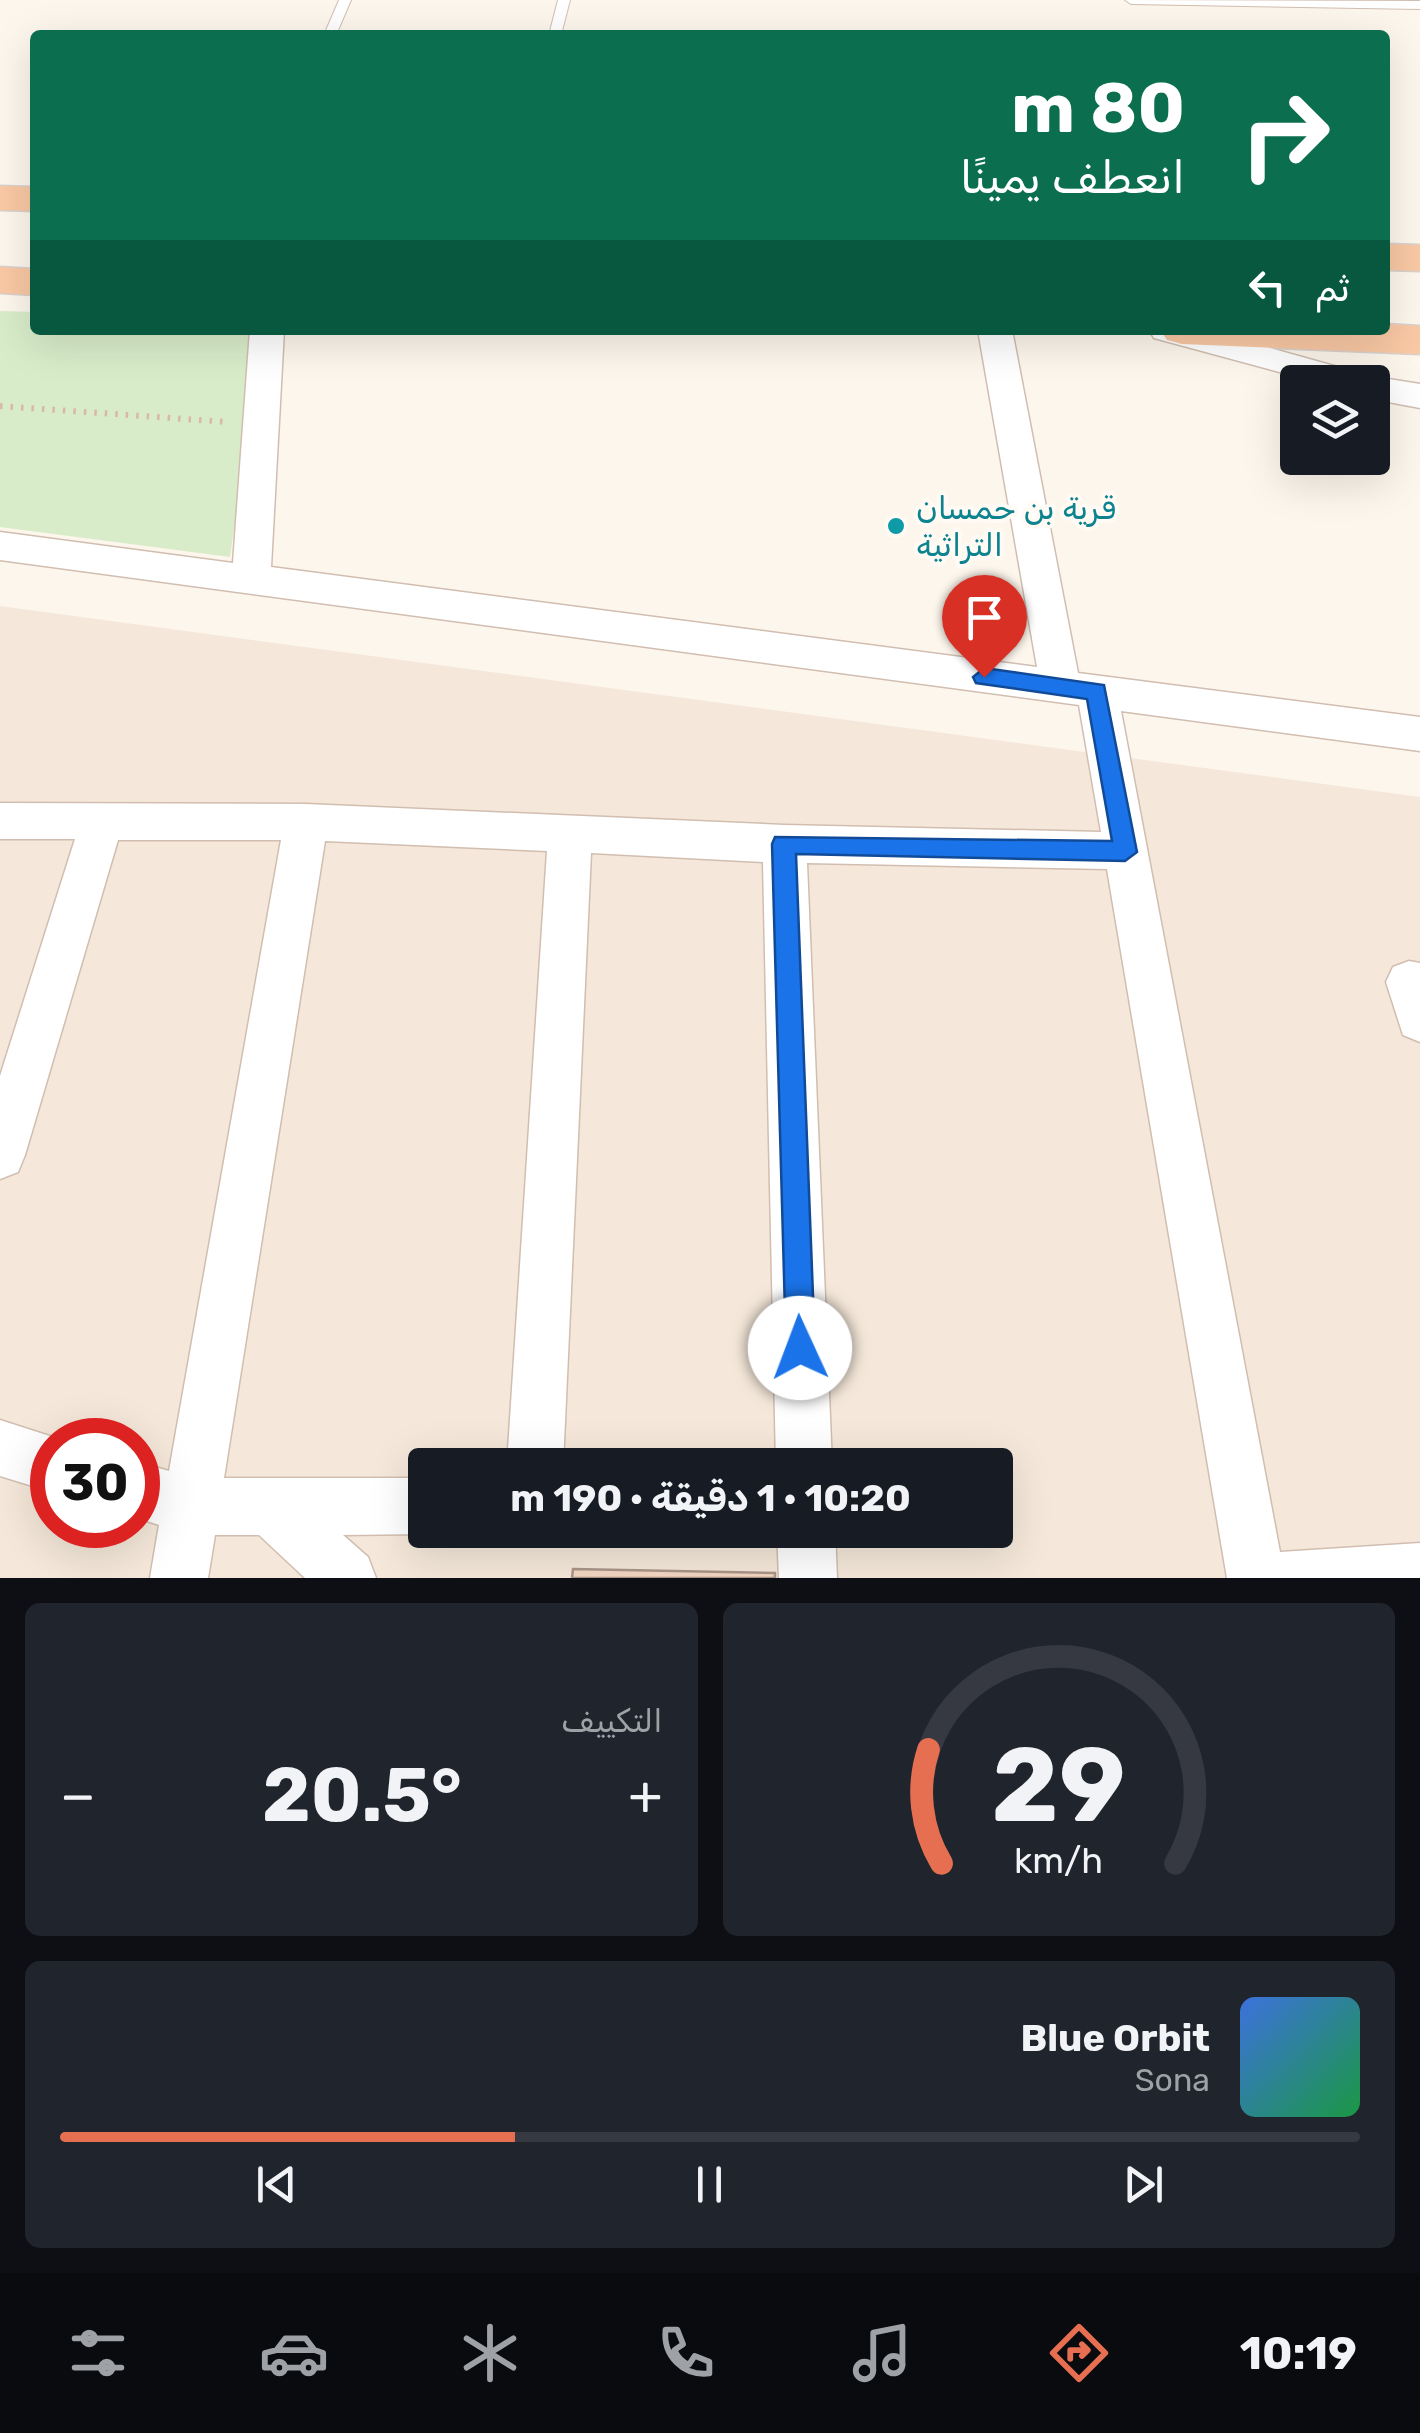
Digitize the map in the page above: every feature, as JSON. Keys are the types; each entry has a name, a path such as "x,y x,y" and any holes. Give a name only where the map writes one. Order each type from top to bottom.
{"highway":[{"path":"0,198 30,199"},
{"path":"1390,257 1420,258"},
{"path":"0,280 30,282"},
{"path":"1301,335 1420,340"}],"street":[{"path":"250,580 268,335"},
{"path":"996,335 1079,689 1125,852 1256,1578"},
{"path":"1184,335 1294,365"},
{"path":"1390,390 1420,396"},
{"path":"0,546 1420,734"},
{"path":"0,821 306,822 784,844 1125,852"},
{"path":"0,1155 102,822"},
{"path":"179,1578 306,822"},
{"path":"536,1448 570,834"},
{"path":"784,844 803,1448"},
{"path":"1420,984 1408,982 1420,1020"},
{"path":"0,1448 30,1457"},
{"path":"160,1497 192,1507 408,1506"},
{"path":"271,1507 348,1578"},
{"path":"807,1548 808,1578"},
{"path":"1289,1578 1420,1572"}],"lane":[{"path":"332,30 345,0"},
{"path":"556,30 564,0"},
{"path":"1131,0 1420,4"}],"path":[{"path":"0,406 260,424"}],"shaded area":[{"path":"0,606 1420,797 1420,1578 0,1578"}],"green space":[{"path":"0,311 30,312 30,335 261,335 230,557 0,527"}],"building":[{"path":"573,1569 775,1573 775,1578 572,1578"}],"place":[{"name":"قرية بن حمسان التراثية","path":"896,526"}],"route":[{"path":"800,1348 784,844 1125,852 1096,692 984,677"}]}
